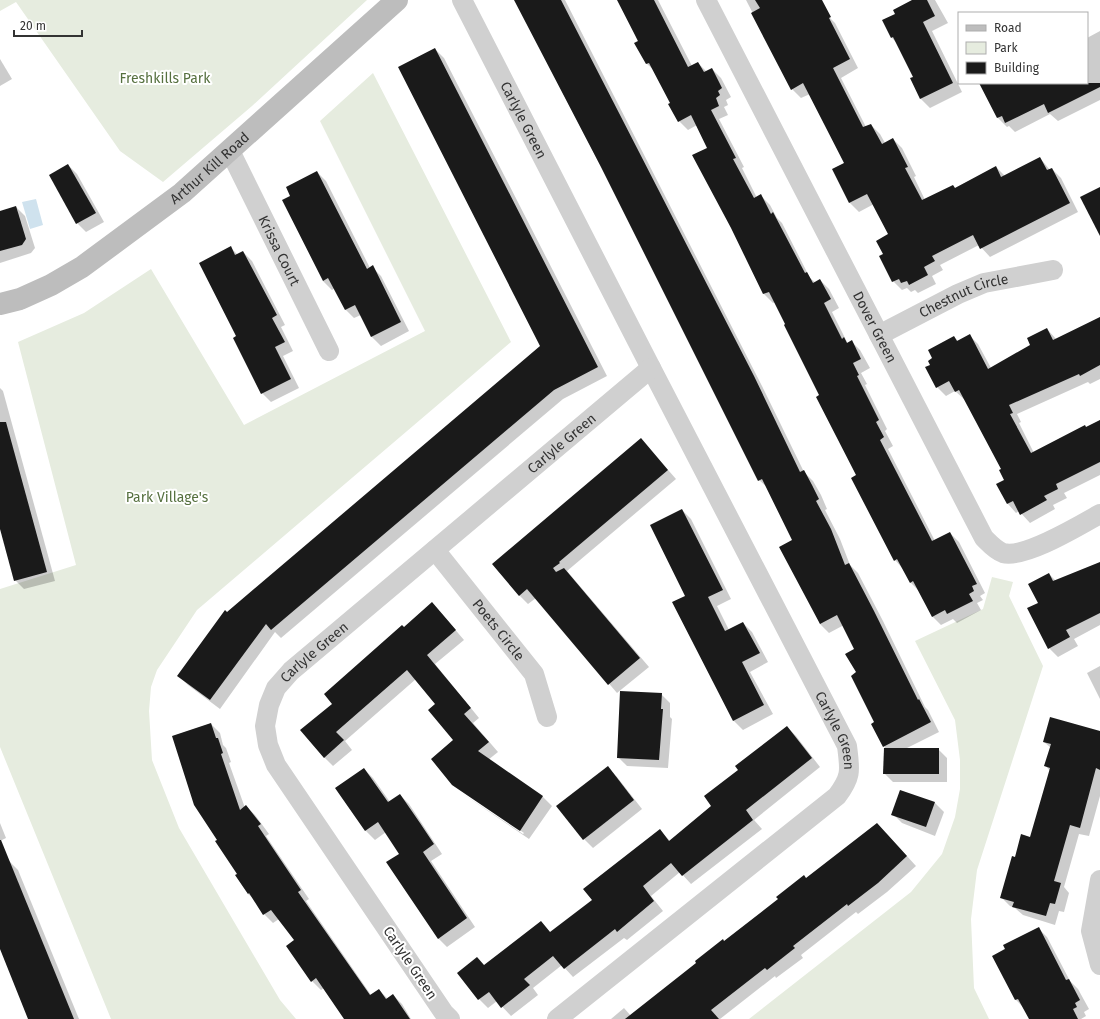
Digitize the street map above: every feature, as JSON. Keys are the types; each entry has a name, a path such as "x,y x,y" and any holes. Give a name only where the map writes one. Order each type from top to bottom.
{"street":[{"name":"Arthur Kill Road","path":"0,304 20,299 52,285 82,267 182,193 397,0"},
{"name":"Carlyle Green","path":"462,0 847,746 850,770 846,784 837,796 557,1019"},
{"name":"Dover Green","path":"706,0 984,538 993,548 1004,553 1020,553 1035,548 1100,514"},
{"name":"Krissa Court","path":"230,151 329,351"},
{"name":"Chestnut Circle","path":"879,335 958,294 984,283 1053,270"},
{"name":"Carlyle Green","path":"450,1019 439,1006 276,765 268,744 265,726 269,705 276,688 291,671 651,368"},
{"name":"Poets Circle","path":"435,550 534,674 548,716"},
{"path":"1100,880 1091,931 1100,965"}],"green space":[{"name":"Freshkills Park","path":"0,0 367,0 252,106 163,182 120,151 16,2 0,11"},
{"name":"Park Village's","path":"373,73 511,342 197,610 157,670 151,687 149,711 152,760 179,828 280,1000 296,1019 111,1019 0,747 0,589 76,565 18,342 84,313 151,269 244,425 425,331 320,121"},
{"path":"992,577 1013,582 1009,596 1043,666 977,870 971,919 974,988 989,1019 749,1019 911,892 942,854 955,817 960,789 960,760 955,720 915,641 983,609"}],"water":[{"path":"36,199 43,225 30,229 22,202"}],"building":[{"path":"514,0 561,0 754,376 800,472 804,470 812,485 819,499 816,501 831,529 845,565 849,563 918,700 919,699 931,722 883,747 871,724 874,722 851,676 856,672 845,654 854,649 837,615 820,624 779,547 792,540 762,479 758,481 601,167"},
{"path":"617,0 654,0 688,67 698,62 704,72 712,68 722,88 718,91 720,95 716,98 719,106 711,110 736,158 733,159 754,198 761,194 771,214 773,212 805,273 807,272 813,283 820,279 831,299 824,303 842,339 844,337 847,343 852,340 861,359 853,363 859,375 857,376 879,420 876,422 884,437 880,440 932,541 950,532 977,584 972,586 974,591 969,594 973,601 947,614 945,610 932,617 913,581 910,583 897,559 894,561 851,478 856,475 816,397 819,395 784,325 785,324 769,292 763,294 731,228 692,155 707,148 691,115 678,122 668,104 670,103 649,63 646,64 634,43 638,41"},
{"path":"755,0 822,0 831,17 829,18 850,59 833,68 863,127 871,124 882,144 893,138 908,167 905,168 922,200 953,185 955,188 996,166 1001,177 1040,157 1047,170 1052,168 1070,203 980,249 973,235 932,256 935,261 924,267 928,275 909,285 907,281 901,283 899,279 892,282 879,256 883,254 876,241 888,234 867,194 849,203 832,169 844,163 803,83 791,90 751,13 760,8"},
{"path":"912,0 927,0 935,16 923,22 953,83 920,99 910,78 913,77 893,37 891,38 882,20 895,14 893,10"},
{"path":"435,48 598,367 554,390 271,630 266,624 210,700 177,676 225,610 227,612 540,346 398,67"},
{"path":"1100,83 1100,87 1048,113 1044,104 1005,123 1002,116 997,118 980,84"},
{"path":"68,164 96,213 76,224 49,175"},
{"path":"317,171 367,269 373,265 401,322 371,337 355,305 345,310 328,278 323,281 282,200 290,196 286,187"},
{"path":"1100,187 1100,236 1080,197"},
{"path":"16,206 26,239 22,245 0,251 0,211"},
{"path":"231,246 235,255 243,251 277,315 272,318 285,342 275,347 291,379 261,394 233,338 236,336 199,263"},
{"path":"1100,317 1100,365 1080,376 1079,374 1009,405 1013,413 1010,414 1031,453 1085,425 1086,427 1100,420 1100,462 1056,484 1058,489 1044,496 1047,500 1020,515 1013,501 1007,504 996,484 1004,480 999,470 1001,469 959,390 955,392 949,381 936,388 925,367 930,365 928,361 932,358 928,350 954,336 957,341 970,334 988,369 1030,345 1027,338 1047,328 1053,340"},
{"path":"0,422 6,422 47,572 14,581 0,529"},
{"path":"641,438 668,470 553,568 556,572 564,568 640,658 608,685 527,589 519,596 492,564"},
{"path":"682,509 723,590 708,597 725,631 743,622 760,653 742,662 764,705 733,721 672,602 685,596 650,525"},
{"path":"1100,562 1100,613 1066,630 1070,637 1048,649 1027,608 1038,603 1028,584 1049,573 1053,581"},
{"path":"432,602 456,630 427,655 471,708 464,714 489,742 478,751 543,796 520,831 452,785 431,759 453,740 428,710 435,704 407,670 336,732 344,740 324,758 300,730 332,704 324,694 402,625 404,627"},
{"path":"620,691 662,693 661,709 663,709 659,760 617,758"},
{"path":"1050,717 1100,731 1100,770 1096,768 1080,828 1070,825 1054,881 1061,883 1055,904 1050,903 1046,916 1012,907 1014,902 1000,898 1012,856 1015,857 1021,834 1030,837 1050,768 1044,766 1051,744 1043,742"},
{"path":"211,723 223,753 221,754 240,810 246,805 261,824 258,826 301,890 298,892 370,995 379,989 386,999 393,994 410,1019 344,1019 316,978 311,982 286,946 294,940 271,910 263,915 235,875 237,874 215,841 217,840 194,805 172,736"},
{"path":"787,726 812,758 746,810 753,820 682,876 671,863 643,886 654,901 617,932 615,929 564,969 553,956 524,979 530,985 501,1008 489,992 478,1000 457,973 477,957 484,965 541,921 550,932 592,900 583,889 660,829 669,841 711,806 704,796 738,770 735,766"},
{"path":"884,748 939,748 939,774 883,774"},
{"path":"608,766 634,800 583,840 556,806"},
{"path":"364,768 388,802 400,794 420,823 434,844 423,852 467,918 438,939 386,862 399,854 378,822 365,831 335,788"},
{"path":"900,790 935,802 926,827 891,815"},
{"path":"877,823 907,856 878,883 848,906 847,904 793,946 795,948 767,970 765,968 711,1010 719,1019 625,1019 696,963 695,961 723,939 724,941 778,899 776,897 804,875 806,878"},
{"path":"0,840 74,1019 28,1019 0,949"},
{"path":"1039,927 1066,980 1069,979 1080,1000 1075,1003 1077,1007 1073,1009 1078,1019 1029,1019 1018,999 1015,1000 992,956 1005,949 1003,945"}]}
